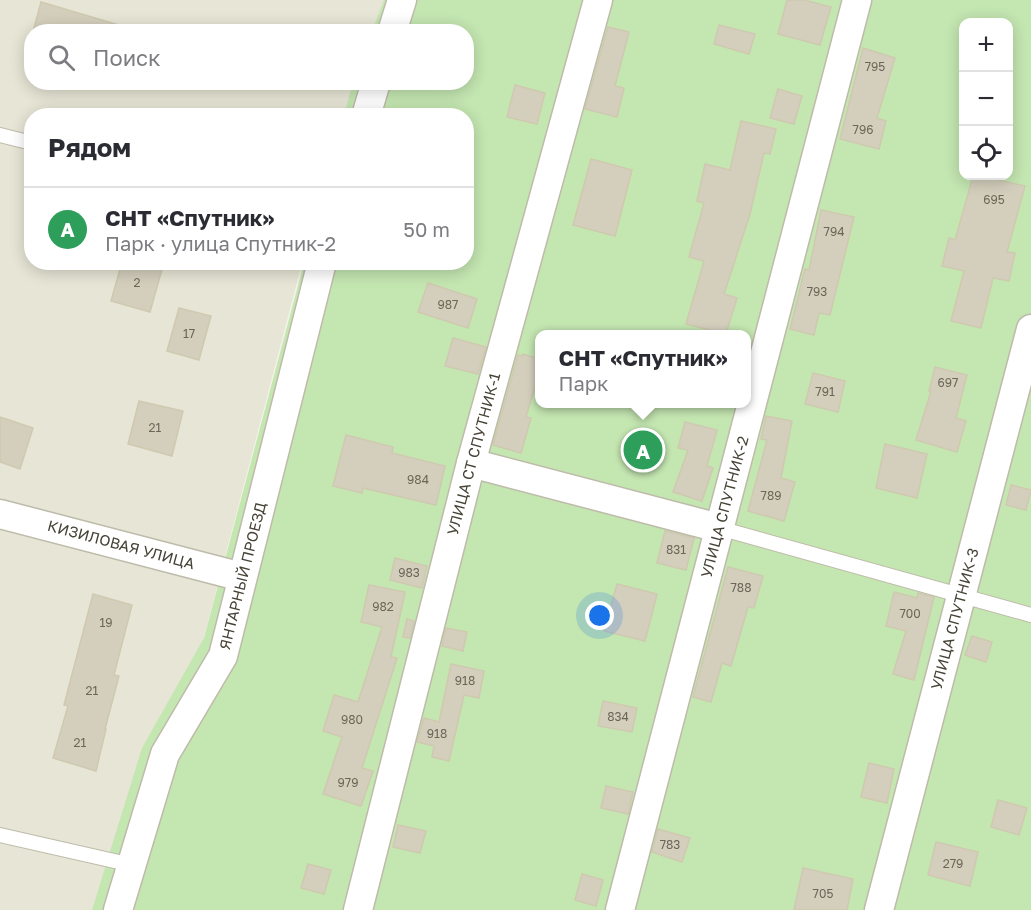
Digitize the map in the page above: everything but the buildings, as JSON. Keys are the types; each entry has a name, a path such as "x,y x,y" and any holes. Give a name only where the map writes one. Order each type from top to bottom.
{"street":[{"path":"394,24 402,0"},
{"name":"УЛИЦА СТ СПУТНИК-1","path":"358,910 471,462 598,0"},
{"name":"УЛИЦА СПУТНИК-2","path":"751,406 857,0"},
{"path":"368,108 374,90"},
{"name":"ЯНТАРНЫЙ ПРОЕЗД","path":"118,910 165,754 223,656 320,270"},
{"name":"УЛИЦА СПУТНИК-3","path":"879,910 1031,329"},
{"name":"УЛИЦА СПУТНИК-2","path":"620,910 750,408"},
{"path":"471,462 719,528"},
{"name":"КИЗИЛОВАЯ УЛИЦА","path":"0,514 242,577"}],"lane":[{"path":"0,135 24,141"},
{"path":"719,528 1031,615"},
{"path":"0,835 132,865"}],"shaded area":[{"path":"0,0 384,0 376,24 24,24 24,90 356,90 349,108 24,108 24,270 300,270 199,656 98,910 0,910"}],"green space":[{"path":"384,0 1031,0 1031,910 92,910 142,748 204,638 302,270 474,270 474,108 346,108 351,90 474,90 474,24 375,24"}],"place":[{"name":"СНТ «Спутник»","path":"643,450"}]}
